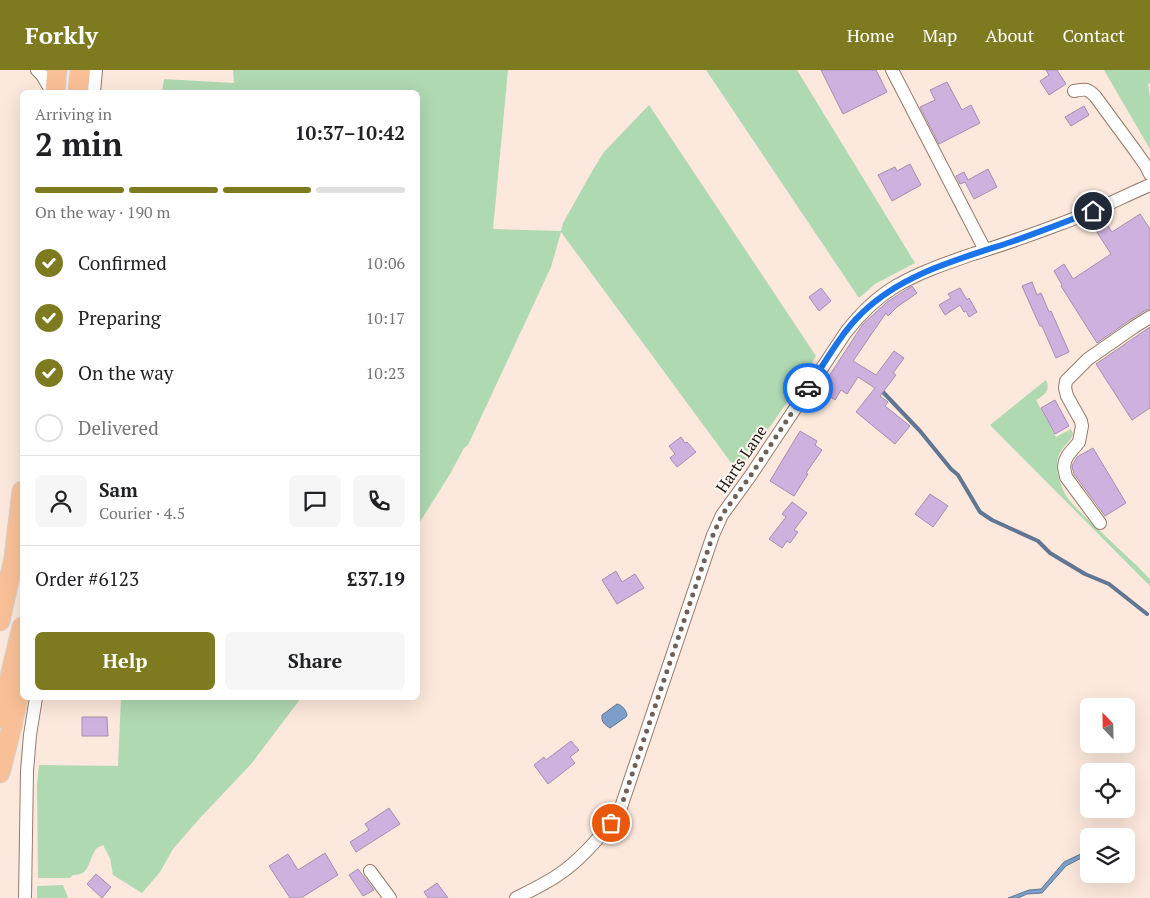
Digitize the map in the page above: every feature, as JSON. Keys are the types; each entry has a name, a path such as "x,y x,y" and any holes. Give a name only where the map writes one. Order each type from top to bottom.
{"highway":[{"path":"53,90 57,70"},
{"path":"78,90 80,70"},
{"path":"0,620 14,558 20,508"},
{"path":"0,718 20,635"},
{"path":"0,773 20,688"}],"street":[{"path":"37,70 52,90"},
{"path":"94,90 96,70"},
{"path":"892,70 985,250"},
{"path":"1074,91 1089,90 1095,96 1134,148 1150,174"},
{"name":"Harts Lane","path":"516,898 559,875 580,857 619,813 713,535 722,515 860,314 897,286 945,264 1064,223 1150,185"},
{"path":"1100,523 1066,477 1065,462 1068,455 1079,442 1082,426 1067,396 1066,381 1088,358 1150,317"},
{"path":"25,898 27,771 36,700"},
{"path":"370,871 390,898"}],"green space":[{"path":"233,70 508,70 493,229 561,231 563,223 604,152 649,105 816,356 798,386 795,384 792,388 795,391 738,472 561,232 551,267 468,445 464,448 420,522 420,90 162,90 164,79 234,83"},
{"path":"706,70 797,70 915,263 875,284 859,298"},
{"path":"1104,70 1150,70 1150,83 1148,84 1150,96 1150,149"},
{"path":"1046,380 1047,390 1036,400 1056,437 1071,429 1073,434 1061,450 1057,464 1061,485 1065,493 1081,513 1150,579 1150,586 990,425"},
{"path":"121,700 299,700 252,763 173,849 160,872 142,893 113,875 110,858 103,845 93,853 83,873 73,875 70,878 38,878 37,784 39,765 118,766"},
{"path":"63,885 68,898 37,898 37,886"}],"water":[{"path":"617,704 624,708 627,715 610,728 602,720 602,715"},
{"path":"1080,854 1080,859 1066,866 1042,893 1008,898 1029,890 1041,889 1064,862"}],"building":[{"path":"821,70 876,70 887,92 843,114"},
{"path":"1046,70 1057,70 1066,84 1049,95 1040,81 1049,75"},
{"path":"947,82 962,110 971,105 980,123 939,144 920,107 935,100 930,90"},
{"path":"1084,106 1089,115 1071,126 1065,117"},
{"path":"910,164 921,185 892,201 878,175 895,167 897,171"},
{"path":"988,169 997,187 974,199 965,182 960,184 956,176 964,172 968,180"},
{"path":"1140,214 1150,229 1150,309 1130,320 1097,343 1061,286 1054,271 1064,264 1073,279 1111,254 1093,226 1104,220 1112,232"},
{"path":"1032,282 1037,295 1041,293 1049,312 1051,311 1069,352 1056,358 1022,286"},
{"path":"912,286 917,293 888,316 886,313 853,361 876,375 894,351 904,358 893,373 896,375 880,396 888,402 885,406 910,426 895,444 856,412 875,388 858,377 847,394 841,390 835,400 820,390 863,324 887,302"},
{"path":"821,288 831,301 819,311 809,297"},
{"path":"960,288 967,300 969,298 977,312 969,317 960,305 945,315 939,305 951,298 948,294"},
{"path":"1150,327 1150,408 1132,420 1096,364"},
{"path":"1055,400 1069,426 1055,434 1041,408"},
{"path":"800,431 817,441 815,445 822,450 806,473 808,474 794,496 770,481"},
{"path":"681,437 696,452 677,467 670,458 675,454 669,446"},
{"path":"1093,448 1126,503 1105,516 1074,474 1072,467 1077,457"},
{"path":"930,494 948,506 933,527 915,514"},
{"path":"792,502 807,513 794,530 798,532 790,543 787,541 782,548 769,539 786,517 782,514"},
{"path":"616,571 622,582 635,574 644,588 617,604 602,580"},
{"path":"82,717 107,717 108,736 82,736"},
{"path":"571,741 579,750 570,757 575,763 548,784 534,765 544,757 546,760"},
{"path":"389,808 400,824 356,852 350,842 369,830 365,824"},
{"path":"325,853 338,875 301,898 290,898 269,866 288,854 298,870"},
{"path":"358,869 374,890 363,896 349,875"},
{"path":"96,874 111,887 102,898 87,884"},
{"path":"437,883 448,898 428,898 424,892"}],"waterway":[{"path":"881,390 958,475 980,512 992,520 1038,541 1050,553 1085,574 1109,584 1147,614"}],"way so far":[{"path":"611,823 619,813 713,535 722,515 751,475 808,388"}],"route":[{"path":"808,388 860,314 897,286 945,264 1064,223 1093,211"}]}
